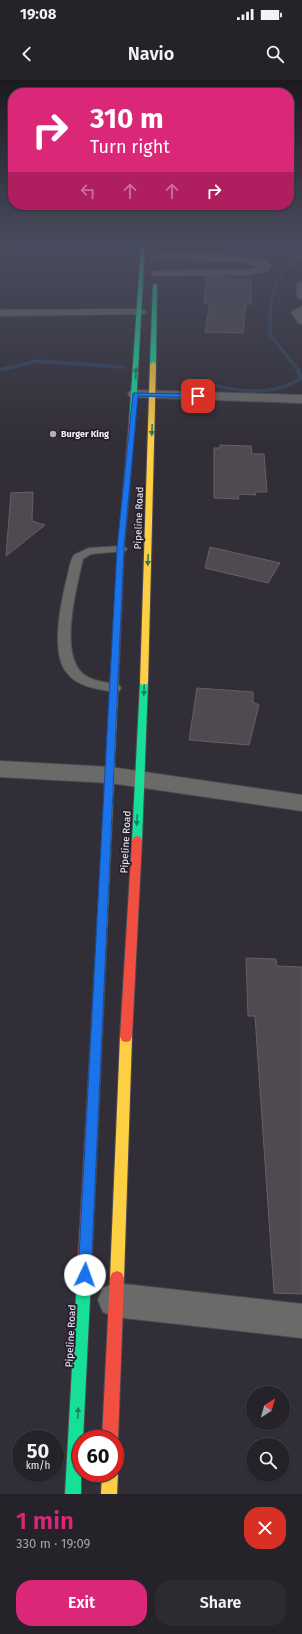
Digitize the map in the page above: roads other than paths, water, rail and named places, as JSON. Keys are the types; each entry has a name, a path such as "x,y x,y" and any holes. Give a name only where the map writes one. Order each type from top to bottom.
{"main road":[{"name":"Pipeline Road","path":"110,1430 139,779 143,725 145,543 153,395 155,311"},
{"name":"Pipeline Road","path":"73,1494 114,688 140,312"},
{"path":"109,1494 110,1482"}],"street":[{"path":"299,311 297,312 302,321"},
{"path":"0,313 140,312"},
{"path":"135,394 302,399"},
{"path":"0,769 110,775 302,804"},
{"path":"115,1300 302,1321"}],"lane":[{"path":"114,688 81,679 70,669 65,651 66,620 72,580 78,557 89,551 123,545"}],"waterway":[{"path":"191,380 232,389 262,391 276,390 290,385 301,378 297,369 270,335 271,311"},
{"path":"0,370 37,361 122,367"}],"place":[{"name":"Burger King","path":"53,434"}]}
